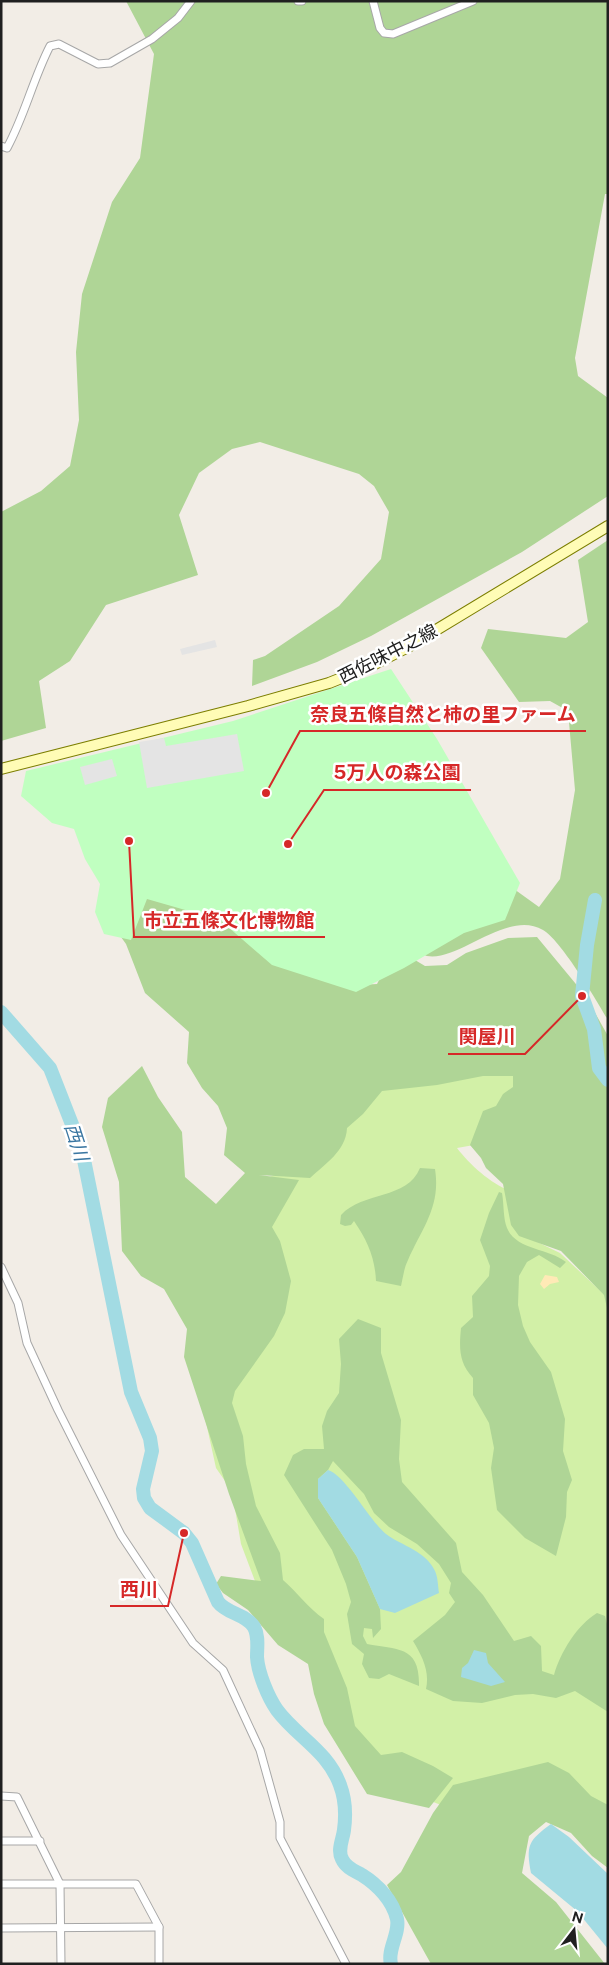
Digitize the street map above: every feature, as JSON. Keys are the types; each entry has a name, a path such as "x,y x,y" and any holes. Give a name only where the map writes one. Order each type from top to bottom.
{"main road":[{"name":"西佐味中之線","path":"1,768 240,709 329,683 369,667 408,647 608,526"}],"street":[{"path":"1,146 7,148 13,136 50,46 59,44 98,64 110,63 152,39 178,18 191,1"},
{"path":"373,1 380,28 384,33 393,34 473,1"},
{"path":"1,1267 18,1303 27,1343 58,1410 121,1535 192,1643 223,1670 260,1750 280,1822 280,1838 346,1964"},
{"path":"1,1796 18,1797 60,1884 60,1964"},
{"path":"1,1842 40,1841"},
{"path":"1,1884 136,1884 158,1927 159,1964"},
{"path":"1,1928 158,1927"}],"green space":[{"path":"126,1 608,1 608,194 605,194 575,358 578,376 608,398 608,496 522,552 371,636 317,662 252,686 253,660 265,656 339,606 381,559 389,512 374,486 359,474 260,442 232,449 199,473 179,515 198,575 106,605 70,661 39,681 46,728 1,741 1,512 41,491 70,466 79,420 76,352 82,294 112,202 140,158 154,54"},
{"path":"608,540 608,1020 568,957 559,945 543,930 529,925 514,926 454,952 440,956 424,955 405,942 514,889 539,907 560,879 575,790 568,711 550,701 519,702 481,648 488,629 566,638 588,622 578,560"},
{"path":"391,669 437,739 520,883 505,920 464,933 404,968 356,992 272,965 220,920 147,899 131,940 104,934 95,912 100,884 85,859 74,829 52,823 21,796 26,771 233,721"},
{"path":"145,891 176,895 342,986 377,984 391,957 410,957 425,966 447,965 466,953 508,938 537,937 585,995 608,1036 608,1312 604,1295 561,1251 519,1236 511,1225 503,1184 486,1168 481,1158 470,1145 483,1111 496,1106 503,1094 513,1087 513,1076 483,1076 437,1085 382,1091 363,1114 347,1128 346,1136 339,1150 310,1178 259,1175 299,1180 272,1227 280,1241 291,1281 285,1313 274,1336 235,1391 232,1403 243,1436 246,1464 256,1506 280,1553 283,1580 324,1619 324,1632 347,1688 355,1726 381,1755 402,1752 433,1766 453,1778 429,1808 367,1794 324,1724 314,1694 308,1664 278,1645 248,1610 223,1593 216,1584 221,1576 261,1581 229,1494 184,1357 187,1329 164,1289 141,1276 122,1251 119,1182 102,1127 108,1098 142,1066 158,1097 182,1132 185,1177 216,1204 245,1173 224,1155 227,1128 218,1106 202,1088 187,1063 189,1032 145,993 126,944 116,930"},
{"path":"503,1064 527,1082 474,1145 457,1148 481,1173 496,1184 511,1191 527,1237 560,1253 608,1298 608,1822 446,1807 413,1794 357,1749 310,1639 267,1613 241,1544 232,1491 216,1468 193,1363 250,1185 299,1165 373,1086"},
{"path":"420,1168 435,1169 435,1195 429,1217 407,1263 401,1286 376,1281 372,1256 363,1235 354,1221 351,1225 345,1226 340,1224 341,1215 350,1207 361,1202 395,1191 414,1178"},
{"path":"499,1192 502,1193 504,1216 511,1235 525,1245 559,1257 566,1262 560,1268 539,1255 527,1262 519,1276 518,1305 523,1326 530,1342 551,1372 565,1419 563,1451 572,1480 567,1492 566,1517 556,1556 525,1538 497,1510 491,1468 494,1448 489,1423 473,1395 473,1378 465,1367 461,1355 461,1328 473,1317 472,1296 489,1276 490,1266 480,1240 489,1213"},
{"path":"358,1319 381,1328 381,1353 401,1420 399,1459 402,1482 456,1543 462,1572 483,1595 514,1641 531,1636 541,1646 542,1671 554,1675 560,1658 576,1632 597,1613 605,1616 608,1628 608,1712 575,1691 556,1698 533,1694 515,1695 482,1703 453,1701 426,1689 426,1670 413,1641 445,1615 455,1602 449,1593 451,1583 439,1564 417,1544 389,1527 374,1513 364,1494 333,1461 328,1470 318,1479 318,1498 357,1557 380,1609 381,1629 373,1638 372,1629 364,1628 363,1636 367,1644 397,1649 411,1656 416,1663 419,1686 389,1674 379,1679 369,1678 362,1664 364,1654 352,1644 347,1614 351,1602 332,1550 284,1475 293,1455 304,1449 324,1449 322,1426 327,1411 339,1393 341,1364 339,1339"},
{"path":"548,1762 569,1773 591,1796 608,1805 608,1868 592,1856 571,1833 546,1822 529,1836 522,1873 556,1902 605,1964 431,1964 387,1885 401,1872 433,1813 453,1785"}],"sand":[{"path":"545,1275 557,1277 559,1282 550,1284 544,1289 540,1284"}],"shaded area":[{"path":"215,640 217,647 182,655 180,649"},
{"path":"237,734 244,771 147,788 139,742 164,738 166,746"},
{"path":"112,759 117,776 85,785 80,767"}],"water":[{"path":"328,1470 335,1474 350,1489 372,1519 386,1534 426,1558 437,1576 439,1593 395,1613 380,1609 357,1557 318,1498 318,1479"},
{"path":"474,1650 486,1653 488,1663 505,1682 491,1686 461,1677 462,1668 468,1663"},
{"path":"551,1824 569,1837 608,1874 608,1949 577,1911 531,1873 530,1844 537,1835"}],"waterway":[{"path":"595,900 587,945 582,996 594,1029 599,1068 608,1080"},
{"name":"西川","path":"1,1012 50,1068 82,1150 131,1392 150,1438 152,1451 143,1489 144,1498 150,1508 184,1533 192,1543 218,1602 226,1609 246,1619 254,1627 257,1638 259,1670 274,1705 285,1720 320,1753 335,1773 342,1790 345,1807 344,1830 340,1848 342,1859 348,1867 368,1879 379,1889 395,1912 397,1930 390,1958 391,1964"}],"place":[{"name":"奈良五條自然と柿の里ファーム","path":"266,793"},
{"name":"市立五條文化博物館","path":"129,841"},
{"name":"5万人の森公園","path":"288,844"},
{"name":"関屋川","path":"582,996"},
{"name":"西川","path":"184,1533"}]}
